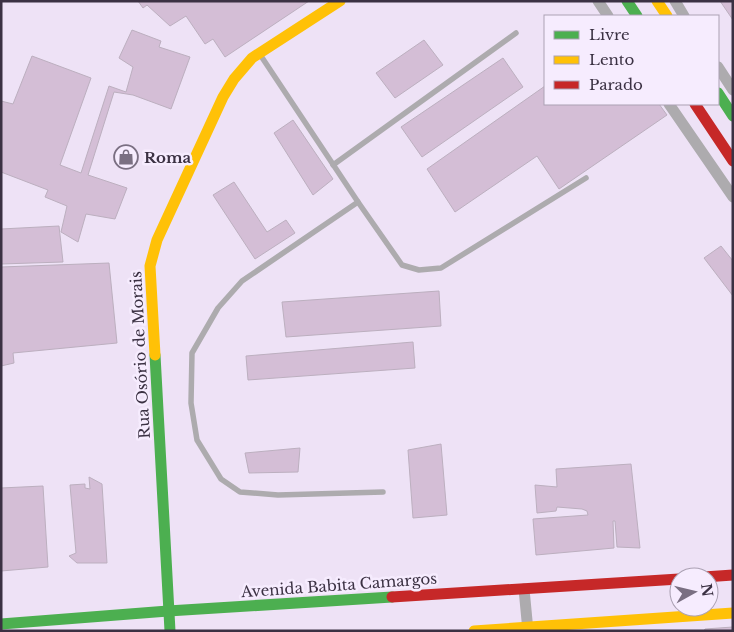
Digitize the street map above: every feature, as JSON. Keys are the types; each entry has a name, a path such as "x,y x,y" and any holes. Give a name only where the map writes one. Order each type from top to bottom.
{"main road":[{"name":"Rua Osório de Morais","path":"170,631 150,266 158,240 223,97 234,79 252,58 340,1"},
{"path":"627,1 636,15"},
{"path":"658,1 666,15"},
{"path":"719,95 733,116"},
{"path":"696,105 733,161"},
{"path":"719,576 733,575"},
{"name":"Avenida Babita Camargos","path":"1,624 168,611 669,580"},
{"path":"474,631 584,627 733,613"}],"street":[{"path":"598,1 607,15"},
{"path":"675,1 683,15"},
{"path":"719,69 733,90"},
{"path":"670,105 733,197"},
{"path":"524,589 528,629"}],"lane":[{"path":"333,165 516,33"},
{"path":"259,54 402,265 419,270 441,268 586,178"},
{"path":"358,202 242,282 218,308 192,353 191,403 198,440 221,479 240,492 278,494 383,492"}],"building":[{"path":"138,1 309,1 225,57 213,39 205,44 186,16 170,26 147,5 143,8"},
{"path":"720,1 733,1 733,20"},
{"path":"132,30 161,41 159,47 190,57 171,109 133,95 114,92 88,175 127,188 115,219 86,214 78,242 61,232 67,206 45,197 48,190 1,172 1,101 13,104 32,56 91,78 60,165 81,173 109,86 126,92 133,67 119,58"},
{"path":"424,40 443,65 395,98 376,73"},
{"path":"503,58 523,87 422,157 401,127"},
{"path":"544,87 544,105 660,105 667,115 559,189 537,156 455,212 427,169"},
{"path":"293,120 333,179 313,195 274,133"},
{"path":"234,182 267,232 286,220 295,233 255,259 213,195"},
{"path":"59,226 63,262 1,264 1,229"},
{"path":"721,246 733,261 733,296 704,258"},
{"path":"109,263 117,343 13,353 14,363 1,366 1,267"},
{"path":"439,291 441,326 286,337 282,302"},
{"path":"413,342 415,368 248,380 246,356"},
{"path":"441,444 447,515 413,518 408,450"},
{"path":"300,448 298,472 249,473 245,453"},
{"path":"631,464 640,548 617,547 615,521 613,521 614,548 536,555 533,519 588,515 587,511 582,509 557,507 556,511 537,513 535,485 557,487 556,469"},
{"path":"89,477 102,484 107,563 77,563 69,556 76,553 70,485 85,484 85,488 90,489"},
{"path":"43,486 48,567 1,571 1,488"},
{"path":"733,627 733,631 704,631 705,629"}],"traffic: fast":[{"path":"627,1 636,15"},
{"path":"719,95 733,116"},
{"path":"155,355 170,631"},
{"path":"1,624 392,597"}],"traffic: slow":[{"path":"155,355 150,266 157,240 223,97 234,79 252,58 340,1"},
{"path":"657,1 666,15"},
{"path":"474,631 733,613"}],"traffic: jam":[{"path":"696,105 733,161"},
{"path":"719,576 733,575"},
{"path":"392,597 669,580"}],"place":[{"name":"Roma","path":"126,157"}]}
